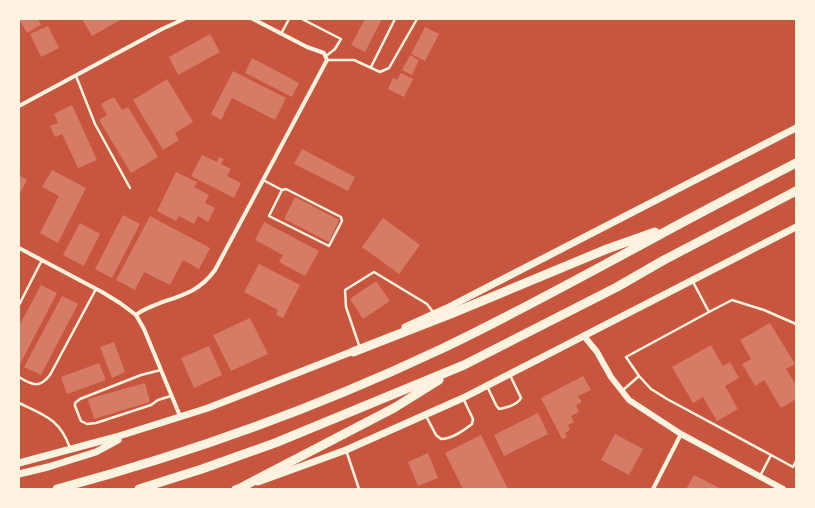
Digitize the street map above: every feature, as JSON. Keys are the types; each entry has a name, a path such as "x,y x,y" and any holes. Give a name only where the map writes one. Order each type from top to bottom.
{"highway":[{"path":"57,489 117,473 191,450 358,387 440,350 498,321 796,163"},
{"path":"239,487 394,408 464,366 617,287 664,260 796,191"},
{"path":"356,350 453,313 607,249 683,222"},
{"path":"139,489 202,469 275,443 464,366"}],"main road":[{"path":"19,463 71,450 180,416 264,387 356,350 434,314 796,128"},
{"path":"239,487 288,472 316,460 346,450 463,398 796,227"},
{"path":"19,474 48,467 96,452 132,432"}],"street":[{"path":"136,316 147,308 194,291 209,279 263,180 326,58 324,53 307,47 253,19"},
{"path":"19,106 181,20"},
{"path":"19,248 96,289 120,303 136,316 144,329 180,416"},
{"path":"584,336 597,352 621,392 629,400 681,434 783,489"},
{"path":"653,489 681,434"}],"lane":[{"path":"281,34 289,19"},
{"path":"302,19 340,39 335,49 326,58"},
{"path":"371,67 395,19"},
{"path":"326,58 354,60 380,72 389,68 417,19"},
{"path":"75,75 96,124 130,188"},
{"path":"263,180 282,190 286,189 341,218 342,221 329,246 269,216 282,190"},
{"path":"19,305 42,260"},
{"path":"356,350 346,307 345,290 374,272 427,304 434,314"},
{"path":"692,280 709,312"},
{"path":"19,377 37,385 44,382 50,375 96,289"},
{"path":"796,324 764,310 732,300 626,357 639,376 651,388 667,399 793,467 796,460"},
{"path":"161,370 141,375 80,399 75,403 75,406 81,421 87,424 96,423 151,405 158,400 171,396"},
{"path":"486,386 499,409 514,404 521,398 509,374"},
{"path":"621,392 639,376"},
{"path":"426,414 436,435 441,439 445,439 462,431 472,424 473,419 463,398"},
{"path":"19,402 52,420 66,436 71,450"},
{"path":"346,450 359,489"},
{"path":"760,476 771,455"}],"building":[{"path":"19,19 38,19 41,25 27,33"},
{"path":"82,19 122,19 92,36"},
{"path":"365,19 382,19 365,52 351,45"},
{"path":"48,26 59,48 41,57 30,34"},
{"path":"425,27 439,34 425,61 411,54"},
{"path":"210,34 220,52 178,75 169,57"},
{"path":"410,55 419,60 412,75 402,70"},
{"path":"252,58 299,83 292,97 245,73"},
{"path":"233,71 286,98 275,120 232,98 221,120 211,114"},
{"path":"401,73 413,79 404,97 388,89 393,78 397,80"},
{"path":"167,79 193,122 175,133 179,140 163,150 133,100"},
{"path":"114,97 122,110 128,107 158,157 131,173 99,120 107,115 101,104"},
{"path":"72,105 97,160 78,168 62,134 55,137 50,126 58,123 54,114"},
{"path":"302,149 355,177 348,191 294,164"},
{"path":"202,155 217,162 219,157 224,159 221,164 231,169 227,176 241,183 234,198 191,176"},
{"path":"52,170 86,188 58,243 40,233 59,196 42,187"},
{"path":"176,172 197,182 194,187 209,195 205,203 215,208 208,222 198,216 194,224 179,216 176,221 157,211"},
{"path":"19,175 27,180 19,195"},
{"path":"295,197 339,220 329,242 284,219"},
{"path":"123,215 140,224 112,278 95,269"},
{"path":"150,216 210,248 199,269 183,260 170,285 144,272 135,290 116,280"},
{"path":"383,218 420,245 399,274 362,247"},
{"path":"264,222 319,251 305,276 279,262 283,255 255,240"},
{"path":"80,223 100,234 84,266 63,255"},
{"path":"259,264 300,285 283,318 276,315 278,310 244,292"},
{"path":"376,281 390,301 363,319 350,299"},
{"path":"41,285 57,293 19,366 19,326"},
{"path":"62,296 78,304 41,375 24,367"},
{"path":"250,318 268,354 231,371 213,335"},
{"path":"770,323 795,364 786,369 796,385 796,399 781,408 764,380 755,386 742,364 751,359 740,340"},
{"path":"114,342 125,372 112,378 100,347"},
{"path":"711,345 723,366 730,362 739,378 725,386 738,409 717,421 703,397 693,403 672,367"},
{"path":"209,346 222,375 194,388 181,358"},
{"path":"99,363 106,380 67,394 61,377"},
{"path":"583,376 591,390 578,396 582,402 576,405 579,412 571,416 574,422 568,425 570,430 565,433 567,437 562,439 541,398"},
{"path":"145,383 150,402 94,419 88,399"},
{"path":"538,413 548,434 504,456 494,435"},
{"path":"615,434 643,449 629,475 601,460"},
{"path":"481,435 508,489 463,489 445,453"},
{"path":"428,453 438,478 418,486 408,462"},
{"path":"694,475 721,489 686,489"}]}
